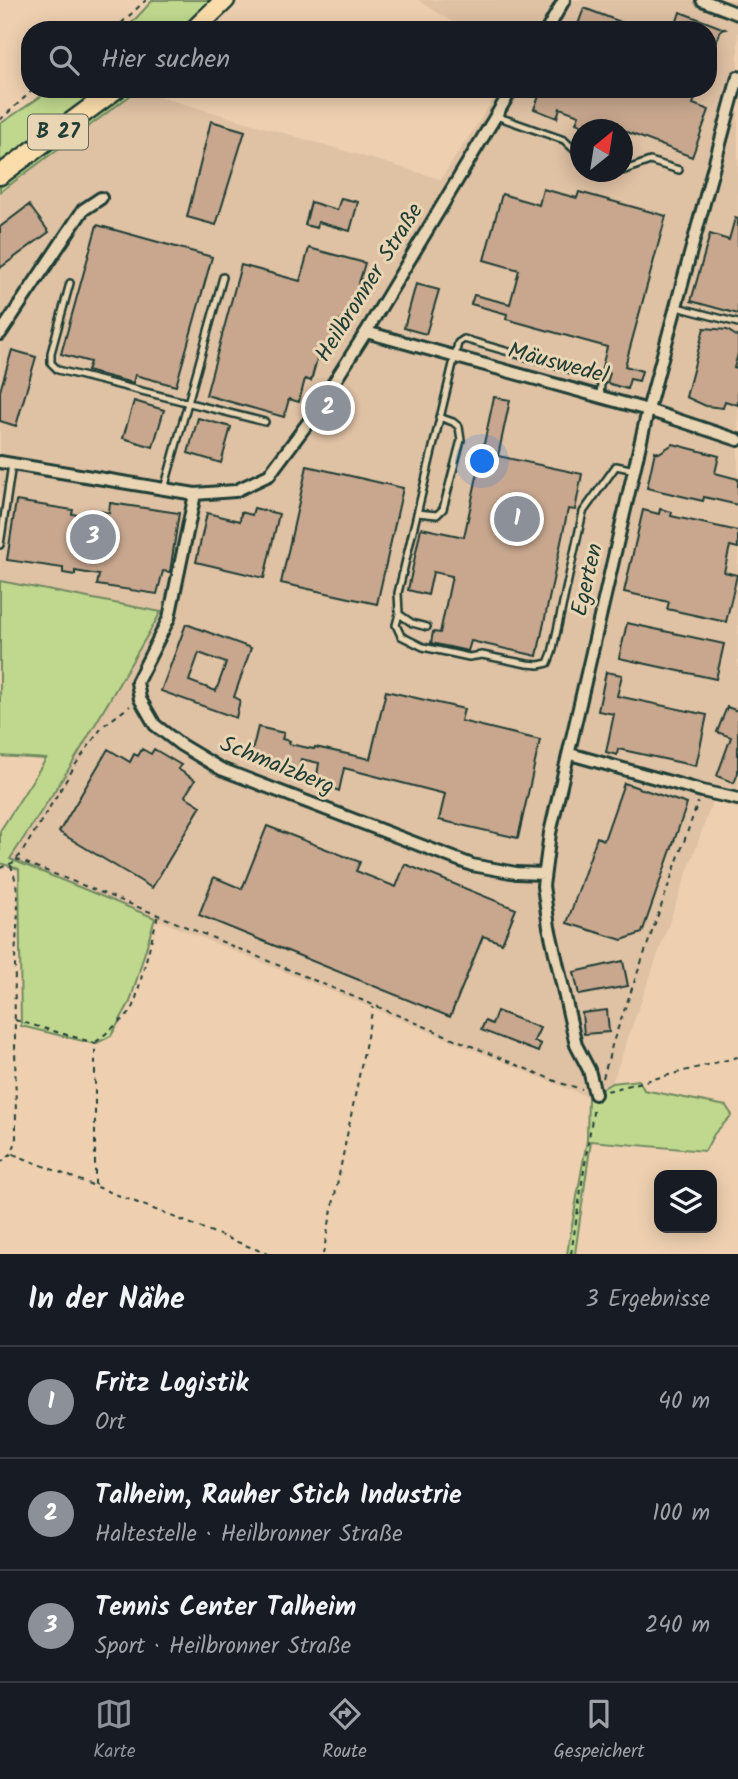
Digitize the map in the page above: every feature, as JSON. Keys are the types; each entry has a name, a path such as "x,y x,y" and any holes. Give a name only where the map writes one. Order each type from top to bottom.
{"main road":[{"path":"203,21 225,0"},
{"name":"B 27","path":"0,175 104,98"}],"street":[{"path":"552,21 564,0"},
{"path":"702,0 738,14"},
{"name":"Egerten","path":"595,1094 589,1070 576,1045 549,927 543,886 544,874 550,833 648,410 738,77"},
{"name":"Heilbronner Straße","path":"0,462 195,494 235,491 269,475 310,420 366,332 507,98"},
{"path":"0,334 83,210 101,198"},
{"name":"Mäuswedel","path":"366,332 648,410 738,440"},
{"path":"140,699 137,682 169,618 195,494"},
{"name":"Schmalzberg","path":"140,699 155,725 181,745 221,769 472,864 516,873 544,874"},
{"path":"570,754 738,799"}],"lane":[{"path":"496,116 564,140 570,146"},
{"path":"633,167 650,161 679,170"},
{"path":"164,489 223,277"},
{"path":"70,283 51,353 51,363 58,369 265,422"},
{"path":"677,307 738,323"},
{"path":"600,397 601,384 596,377 464,339 458,343 398,593 400,614 396,625 401,636 423,647 469,657 482,655 527,664 548,663 583,512 616,466 635,470"},
{"path":"417,513 437,515 443,509 461,440 460,427 439,417"},
{"path":"0,545 12,464"},
{"path":"400,614 427,627"}],"path":[{"path":"124,21 146,0"},
{"path":"0,120 24,98"},
{"path":"0,867 16,859 103,726 140,699"},
{"path":"570,1254 595,1094 702,791"},
{"path":"16,859 158,915 560,1083 595,1094 738,1057"},
{"path":"0,1163 12,1153 16,1141 17,891 10,864"},
{"path":"95,1186 95,1043 129,1014 134,1006 158,915"},
{"path":"323,1254 374,1006"},
{"path":"15,1020 95,1043"},
{"path":"12,1153 268,1254"}],"shaded area":[{"path":"418,0 738,0 738,809 713,800 612,1083 588,1097 10,859 72,764 161,613 0,581 0,191 126,98 164,98 441,179 494,98 717,98 717,21 451,21"}],"green space":[{"path":"153,0 217,0 195,21 133,21"},
{"path":"39,98 94,98 0,168 0,124"},
{"path":"121,98 127,98 0,192 0,187"},
{"path":"0,581 161,612 72,764 10,859 155,918 130,1002 111,1036 95,1044 21,1026 19,869 0,863 0,831 46,759 0,756"},
{"path":"639,1080 644,1090 726,1106 732,1115 714,1134 705,1151 591,1141 575,1254 567,1254 587,1140 588,1097 612,1083"}],"building":[{"path":"584,8 618,21 579,21"},
{"path":"680,12 704,21 677,21"},
{"path":"717,26 725,29 721,30 717,40"},
{"path":"538,98 695,98 693,104 709,110 692,157 633,134 633,119 578,119 579,115 560,108 557,118 534,109"},
{"path":"211,121 245,131 216,225 187,217"},
{"path":"543,189 577,198 579,192 666,216 625,366 642,371 639,381 630,379 627,389 607,383 610,373 601,371 607,347 506,319 507,314 471,304 474,295 510,304 519,270 484,260 502,194 539,205"},
{"path":"341,198 358,202 350,231 318,222 317,228 305,225 311,202 337,210"},
{"path":"29,205 49,232 0,268 0,227"},
{"path":"735,218 738,219 738,314 691,301 710,234 729,240"},
{"path":"97,225 212,257 176,386 135,375 133,383 87,371 90,362 61,354"},
{"path":"309,248 365,263 347,323 340,321 334,342 328,340 323,361 317,359 311,381 305,379 299,402 289,399 284,417 206,395 241,265 300,281"},
{"path":"416,284 439,290 426,334 404,328"},
{"path":"704,328 727,330 738,337 738,354 734,368 738,368 738,405 725,401 723,408 706,406 686,397"},
{"path":"12,350 36,357 16,426 0,421 0,391"},
{"path":"494,397 510,400 498,456 582,474 575,510 568,509 537,656 471,641 468,651 431,643 433,632 440,633 452,576 433,572 428,595 408,590 421,528 464,537"},
{"path":"134,401 164,410 153,447 123,438"},
{"path":"198,418 231,427 221,463 188,453"},
{"path":"673,444 719,456 715,473 738,479 738,505 704,497 703,501 647,488 655,451 659,453"},
{"path":"307,466 403,488 377,604 281,583"},
{"path":"16,501 73,510 72,514 94,517 95,510 109,513 110,503 179,513 170,572 163,571 157,594 97,585 99,575 75,571 75,575 63,573 63,568 7,560"},
{"path":"254,508 279,514 264,578 196,562 207,513 240,521 241,512 252,515"},
{"path":"660,509 672,512 671,516 738,531 738,548 730,546 724,572 737,575 726,622 667,609 669,602 624,592 643,510 659,514"},
{"path":"627,623 724,644 716,679 619,658"},
{"path":"186,624 251,648 234,697 240,700 236,718 161,691","holes":["199,653 226,663 216,691 189,681"]},
{"path":"606,672 622,675 617,696 707,715 696,766 618,749 617,755 606,752 614,714 598,711"},
{"path":"386,691 464,709 461,721 540,740 518,838 439,820 445,794 344,768 339,791 316,782 319,763 301,759 299,769 250,759 258,727 284,733 282,739 290,741 289,744 370,759"},
{"path":"727,707 738,711 738,773 734,783 717,776 731,737 717,732"},
{"path":"108,749 130,762 134,754 138,756 142,749 151,754 154,749 181,765 178,769 195,780 185,796 201,806 152,888 59,832"},
{"path":"624,783 687,804 642,933 622,940 567,923 597,837 604,840"},
{"path":"267,826 360,862 356,871 396,887 405,864 516,909 502,943 483,936 450,1017 199,915 214,877 242,889"},
{"path":"623,961 628,986 579,995 574,972"},
{"path":"607,1010 609,1032 584,1034 582,1013"},
{"path":"497,1011 540,1028 534,1041 541,1044 538,1052 481,1030 485,1021 492,1024"}],"place":[{"name":"Talheim, Rauher Stich Industrie","path":"328,408"},
{"name":"Fritz Logistik","path":"517,519"},
{"name":"Tennis Center Talheim","path":"93,537"}]}
